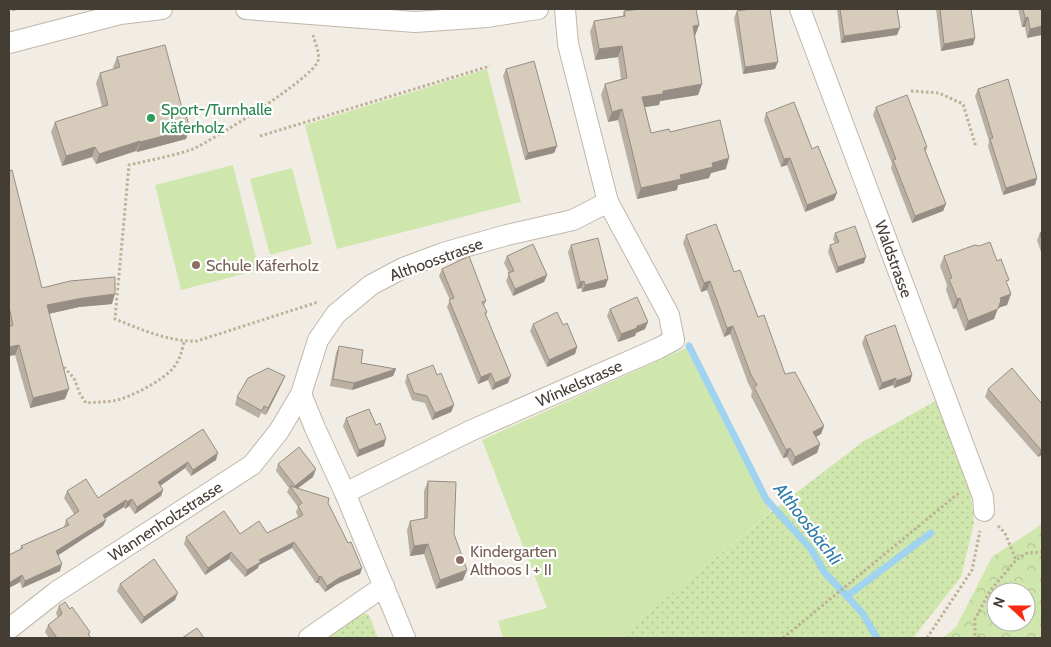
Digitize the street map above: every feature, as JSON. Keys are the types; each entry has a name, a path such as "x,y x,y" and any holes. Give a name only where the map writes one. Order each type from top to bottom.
{"street":[{"path":"9,43 119,11 162,9"},
{"path":"246,9 415,22 487,17 538,9"},
{"path":"565,9 568,44 608,202"},
{"name":"Waldstrasse","path":"800,9 983,497 984,511"},
{"name":"Althoosstrasse","path":"301,394 318,340 336,314 371,285 403,268 443,253 507,235 573,220 608,202"},
{"name":"Winkelstrasse","path":"345,493 470,431 674,340 669,315 608,202"},
{"path":"301,394 345,493 405,638"},
{"name":"Wannenholzstrasse","path":"9,628 56,592 252,464 278,431 301,394"},
{"path":"309,638 384,586"}],"path":[{"path":"311,28 319,55 318,62 314,69 296,85 218,136 192,149 129,165 115,319 184,342 219,335 323,300 342,308"},
{"path":"260,136 490,66"},
{"path":"911,91 939,93 963,104 976,147"},
{"path":"64,366 74,378 80,394 86,403 114,401 130,395 163,377 174,367 184,342"},
{"path":"783,638 976,479"},
{"path":"927,638 972,570 984,511"},
{"path":"1004,533 1016,560"},
{"path":"980,638 975,634 975,618 990,591 1016,560 1027,553 1042,552"}],"green space":[{"path":"487,69 521,202 337,249 305,125"},
{"path":"233,165 259,270 181,290 155,185"},
{"path":"292,168 312,244 270,255 250,179"},
{"path":"686,348 771,512 617,638 503,638 498,621 547,608 482,440"},
{"path":"939,399 969,478 974,523 961,577 913,638 617,638 775,509 864,441"},
{"path":"1042,524 1042,638 943,638 956,627 992,557"},
{"path":"361,612 369,615 378,638 324,638"}],"building":[{"path":"641,9 696,9 699,25 693,26 702,84 663,91 663,94 642,97 651,133 669,129 670,132 720,120 729,158 712,163 713,167 680,175 681,179 641,188 622,109 612,112 605,84 627,78 622,46 599,49 594,21 625,16 624,11"},
{"path":"770,9 778,62 745,67 737,11"},
{"path":"840,9 897,9 900,28 844,36"},
{"path":"940,9 971,9 975,38 944,44"},
{"path":"1023,9 1042,9 1042,26 1030,29 1028,17 1025,18"},
{"path":"165,45 182,108 184,108 190,129 140,141 99,154 95,147 66,156 55,122 108,105 100,73 120,67 117,57"},
{"path":"534,61 557,146 528,153 506,69"},
{"path":"1008,79 1037,178 1006,188 990,139 993,138 978,89"},
{"path":"907,95 927,147 924,148 946,204 915,216 893,160 896,159 876,107"},
{"path":"794,102 812,149 818,146 837,193 807,205 790,158 784,159 766,113"},
{"path":"12,170 42,288 70,281 115,277 115,294 47,305 69,389 33,398 19,345 9,347 9,327 13,325 9,307 9,171"},
{"path":"716,224 734,272 740,270 758,317 764,315 785,374 795,372 824,426 813,432 820,444 795,457 790,448 786,450 754,387 757,385 751,375 733,326 727,328 710,281 704,283 686,235"},
{"path":"855,226 866,257 838,267 830,245 839,242 835,233"},
{"path":"598,238 608,279 585,285 584,281 580,282 571,245"},
{"path":"990,242 997,261 1001,259 1009,280 1006,281 1011,294 1000,298 998,309 968,321 960,298 957,299 949,279 952,278 944,256"},
{"path":"533,244 547,275 515,289 508,273 514,271 507,256"},
{"path":"469,256 486,301 482,302 487,312 485,313 511,376 495,383 491,373 481,377 449,300 454,298 442,269"},
{"path":"637,297 648,322 621,334 610,309"},
{"path":"557,312 563,325 567,323 577,347 549,360 533,324"},
{"path":"895,325 912,375 896,381 896,378 882,383 865,336"},
{"path":"339,346 363,350 361,363 396,369 354,383 333,379"},
{"path":"433,365 437,375 441,373 454,405 435,413 427,396 414,393 407,375"},
{"path":"268,368 285,376 268,408 264,406 262,411 237,397 248,378"},
{"path":"1012,368 1042,404 1041,450 988,389"},
{"path":"369,409 376,425 380,423 386,439 359,450 346,418"},
{"path":"203,429 218,453 193,470 188,462 158,482 163,490 137,507 132,499 127,502 126,500 103,515 106,520 56,551 62,564 25,581 22,575 9,583 9,555 23,548 21,546 69,525 66,520 79,511 67,491 86,479 98,498"},
{"path":"299,447 316,469 295,486 278,464"},
{"name":"Kindergarten Althoos I + II","path":"428,481 456,482 454,534 467,570 440,580 428,544 414,546 410,521 427,518"},
{"path":"290,486 329,498 328,503 348,543 351,542 362,568 339,578 327,586 294,542 259,560 261,562 247,570 231,552 208,568 186,537 224,511 240,534 259,521 267,533 303,515 298,506 302,503"},
{"path":"154,559 178,593 144,617 120,584"},
{"path":"65,602 70,609 72,607 90,632 88,634 91,638 57,638 48,625 62,614 59,606"},
{"path":"197,628 204,638 182,638"}],"waterway":[{"name":"Althoosbächli","path":"689,346 766,499 811,549 825,573 847,596 931,533"},
{"path":"847,596 863,614 877,638"}],"place":[{"name":"Sport-/Turnhalle Käferholz","path":"151,118"},
{"name":"Schule Käferholz","path":"196,265"},
{"name":"Kindergarten Althoos I + II","path":"460,560"}]}
